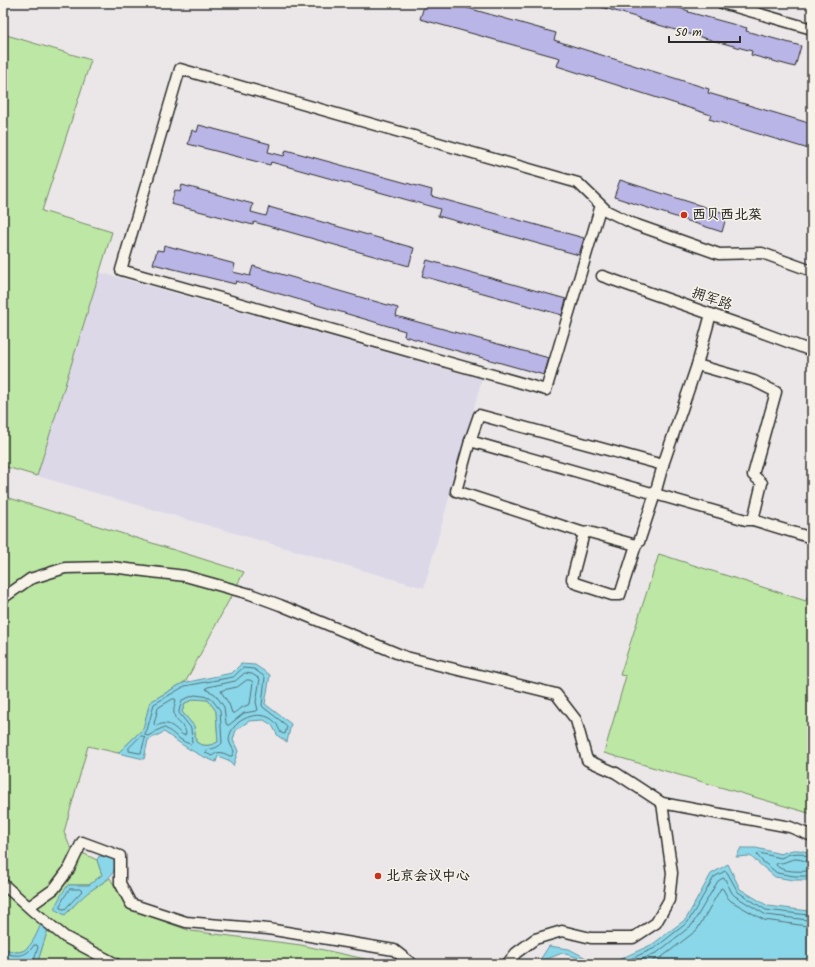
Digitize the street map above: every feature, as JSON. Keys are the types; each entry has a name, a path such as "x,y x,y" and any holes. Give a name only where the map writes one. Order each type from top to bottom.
{"street":[{"path":"722,3 812,30"},
{"path":"601,205 546,390 121,270 180,69 578,183 601,205 607,211 634,224 719,254 762,253 812,271"},
{"name":"拥军路","path":"602,276 812,351"},
{"path":"584,533 572,579 575,583 612,595 620,595 683,409 711,314"},
{"path":"697,365 754,381 776,392 753,475 762,483 753,520"},
{"path":"636,545 589,532 584,533 456,491 470,441 479,415 663,465"},
{"path":"470,441 746,520 753,520 812,538"},
{"path":"3,598 30,580 65,568 112,567 185,576 250,594 406,657 556,694 576,720 587,760 616,773 662,803 790,827 812,836"},
{"path":"507,964 516,953 535,939 562,931 591,938 633,938 656,923 669,900 672,873 662,803"},
{"path":"30,906 54,890 69,869 82,842 120,856 120,883 131,904 186,922 268,929 394,950 412,964"},
{"path":"3,884 65,937 116,964"}],"shaded area":[{"path":"99,272 482,379 424,588 37,476"}],"green space":[{"path":"3,34 91,60 42,211 112,232 37,476 3,466"},
{"path":"3,496 244,572 186,681 150,702 143,729 118,753 88,746 64,832 70,847 97,860 102,875 89,885 68,885 65,915 85,894 110,878 127,908 191,931 301,945 388,964 37,964 48,929 41,925 32,943 25,950 16,952 3,948"},
{"path":"659,554 806,601 812,582 812,814 604,753 626,676 620,675"},
{"path":"195,699 208,700 216,711 218,742 202,745 196,742 194,726 182,712 185,703"}],"water":[{"path":"241,664 255,665 270,675 265,704 291,724 287,742 278,736 272,725 264,720 249,721 236,730 233,740 238,751 233,766 228,760 218,756 216,762 202,756 164,732 148,740 144,759 118,753 143,729 150,702 183,683 232,673","holes":["195,699 208,700 216,711 218,742 210,745 204,745 196,742 194,726 182,712 185,703"]},
{"path":"741,848 756,848 781,854 796,850 812,854 812,880 793,880 775,877 750,856 736,857"},
{"path":"99,856 116,859 113,872 110,877 85,895 65,915 54,909 68,885 89,885 102,875 97,860"},
{"path":"728,864 740,889 768,906 809,911 812,910 812,964 581,964 579,958 562,953 538,963 549,946 569,949 590,960 616,961 653,944 686,919 711,874"},
{"path":"41,924 48,929 37,964 3,964 3,948 16,952 25,950 32,942"}],"building":[{"path":"425,3 450,3 556,33 554,40 709,89 708,93 812,124 812,150 709,119 711,115 557,66 560,58 420,19"},
{"path":"595,3 662,3 689,11 688,12 747,28 746,31 801,46 795,67 751,55 752,51 682,32 594,5"},
{"path":"199,125 270,144 268,152 284,156 286,150 432,190 431,196 584,238 579,255 438,216 440,209 271,162 270,165 188,144 192,130 197,132"},
{"path":"620,180 727,214 722,232 614,197"},
{"path":"182,185 253,204 251,212 266,216 269,207 414,248 409,266 254,222 253,225 171,204 175,190 180,192"},
{"path":"164,245 235,264 233,272 250,276 253,266 398,308 396,316 549,358 544,375 404,336 405,331 236,281 235,284 153,264 157,250 163,251"},
{"path":"427,260 566,299 562,315 422,276"}],"place":[{"name":"西贝西北菜","path":"684,215"},
{"name":"北京会议中心","path":"378,876"}]}
